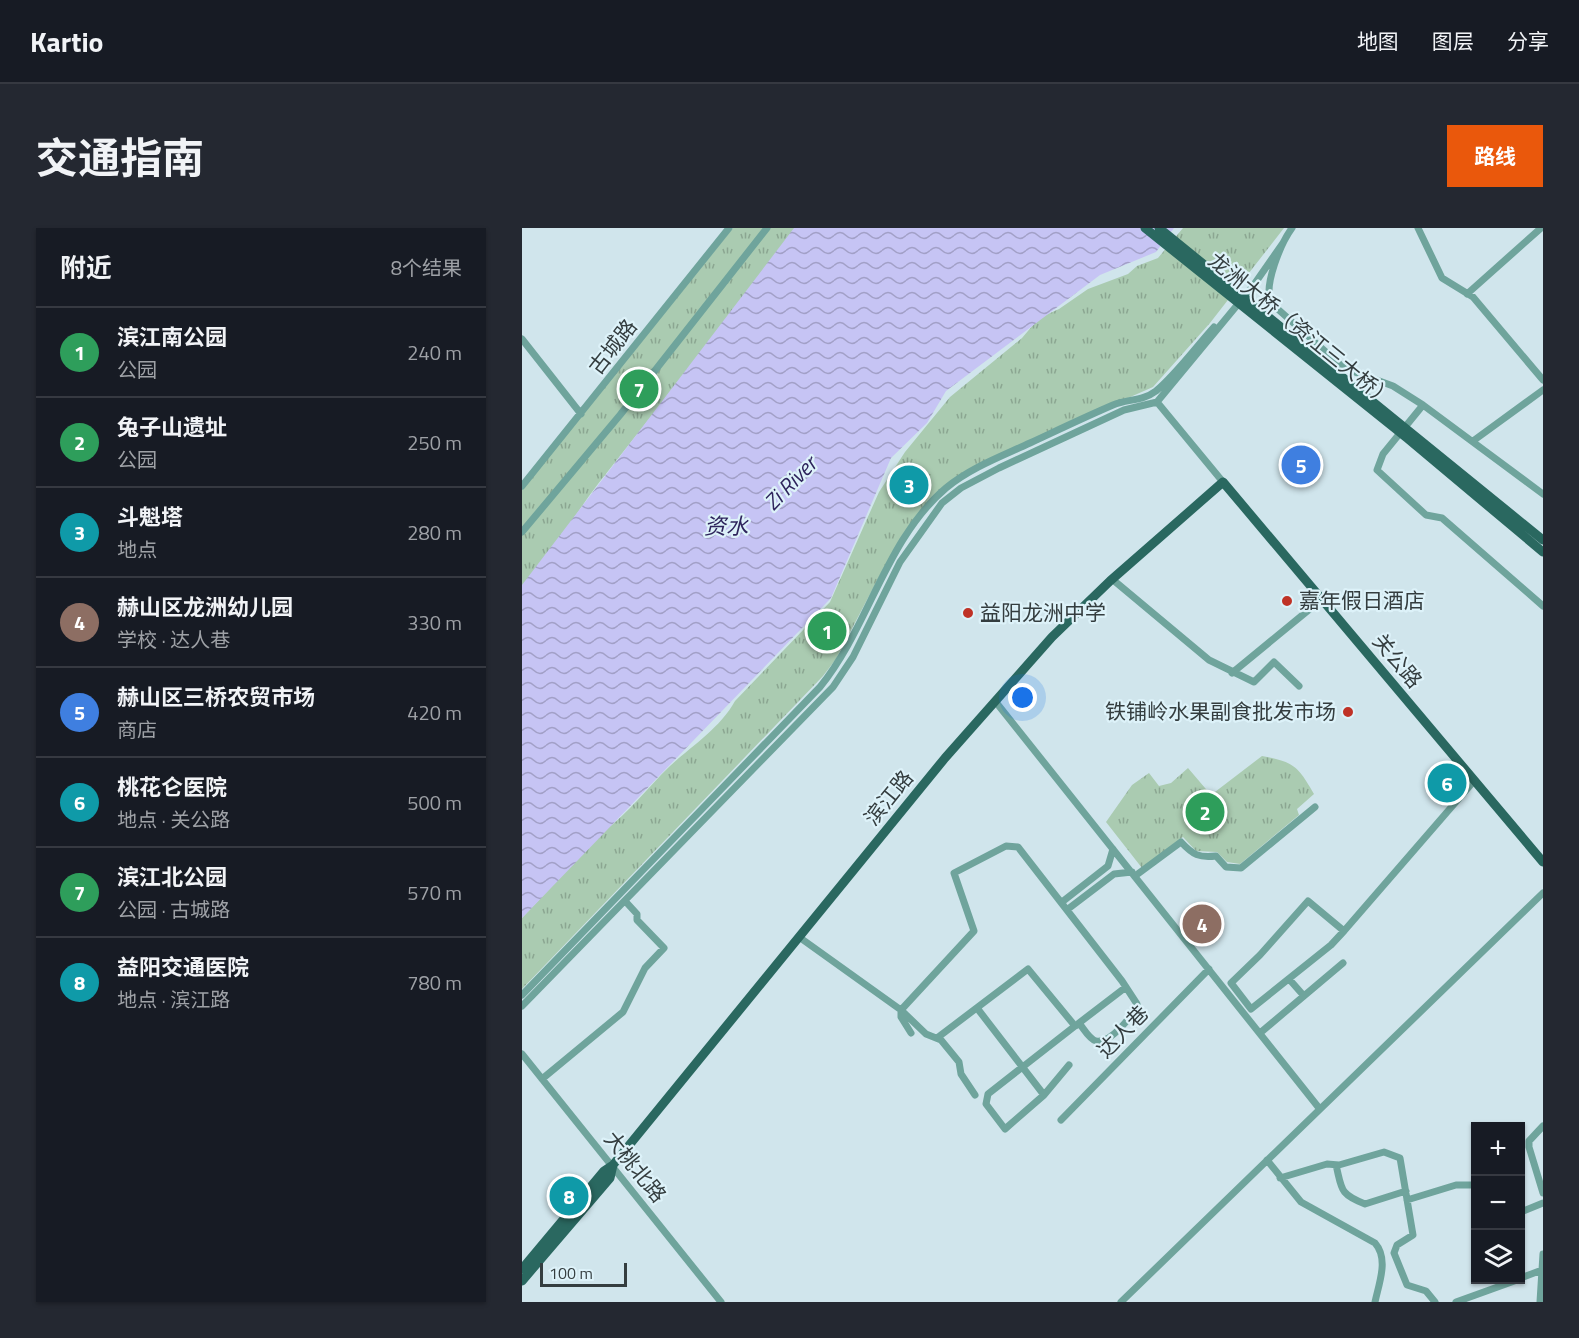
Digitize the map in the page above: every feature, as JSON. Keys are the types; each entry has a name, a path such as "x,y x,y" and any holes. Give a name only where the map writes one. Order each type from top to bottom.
{"main road":[{"name":"龙洲大桥（资江三大桥）","path":"1145,228 1409,435"},
{"name":"龙洲大桥（资江三大桥）","path":"1159,228 1409,435"},
{"path":"1409,435 1543,540"},
{"path":"1409,435 1543,552"},
{"name":"滨江路","path":"522,1269 604,1171 613,1165 945,758 1052,637 1112,579 1223,482"},
{"name":"关公路","path":"1223,482 1543,862"},
{"name":"滨江路","path":"522,1281 610,1178 613,1165"}],"street":[{"name":"古城路","path":"522,486 729,228"},
{"path":"522,532 620,415 767,228"},
{"path":"522,1006 626,902 833,687 853,657 900,562 942,503 962,488 999,468 1124,410 1157,402 1253,286 1292,228"},
{"path":"1418,228 1442,278 1467,294 1543,380"},
{"path":"1467,294 1541,228"},
{"path":"1282,243 1268,288 1267,296 1270,303 1344,368 1393,386 1423,405 1543,494"},
{"path":"522,995 820,687 834,670 876,588 930,502 948,486 988,462 1115,404 1143,398 1155,391 1220,320"},
{"path":"522,339 581,414"},
{"path":"1473,441 1543,390"},
{"path":"1157,402 1223,482"},
{"path":"1423,405 1383,454 1377,470 1426,515 1442,518 1543,606"},
{"path":"1112,579 1209,660 1254,682 1274,662 1299,686"},
{"path":"1232,673 1322,599"},
{"path":"995,701 1319,1108"},
{"path":"1344,931 1308,901 1260,955 1231,983 1251,1009 1289,980 1344,931 1474,781"},
{"path":"1065,905 1114,874 1134,874 1181,842 1190,852 1200,858 1216,856 1226,867 1241,868 1315,807"},
{"path":"911,1033 901,1017 901,1010 974,931 954,873 1006,846 1018,847 1126,987 1137,1004 1134,1012 1106,1040 1096,1041 1077,1025 1028,969 937,1038"},
{"path":"1065,905 1108,866 1113,849"},
{"path":"1121,1302 1543,893"},
{"path":"542,1079 623,1012 645,968 664,948 637,920 637,914 626,902"},
{"path":"799,937 901,1010 926,1034 937,1038 958,1062 961,1074 975,1095"},
{"path":"1260,1033 1343,963"},
{"name":"达人巷","path":"1061,1120 1209,969"},
{"path":"1289,980 1304,996"},
{"path":"1070,1065 1044,1095 1005,1129 986,1104 988,1094 1126,987"},
{"path":"978,1008 1044,1095"},
{"name":"大桃北路","path":"522,1054 721,1302"},
{"path":"1543,1126 1529,1141 1543,1192"},
{"path":"1280,1178 1327,1164 1336,1165 1384,1152 1400,1158 1413,1235 1397,1245 1394,1253 1407,1285 1426,1291 1435,1302"},
{"path":"1267,1160 1301,1202 1375,1243 1381,1250 1383,1259 1375,1302"},
{"path":"1336,1165 1338,1178 1345,1195 1365,1204 1406,1191"},
{"path":"1407,1200 1456,1185 1471,1185"},
{"path":"1525,1210 1543,1203"},
{"path":"1540,1302 1543,1254"},
{"path":"1525,1277 1542,1270"},
{"path":"1456,1302 1505,1284"}],"green space":[{"path":"733,228 798,228 598,484 522,592 522,489"},
{"path":"1183,228 1284,228 1210,323 1153,387 996,456 934,495 881,573 836,659 823,676 522,989 522,918 604,831 630,808 670,766 722,720 735,701 830,602 879,492 905,452 950,397 1022,338 1039,318 1059,309 1088,289 1128,274 1137,266 1158,258"},
{"path":"1262,756 1288,763 1294,767 1304,777 1314,794 1297,809 1299,815 1240,864 1227,862 1217,852 1196,851 1183,837 1142,868 1106,822 1132,785 1149,773 1159,786 1171,783 1188,768 1211,795"}],"water":[{"name":"资水","path":"794,228 1174,228 1156,252 1100,275 946,391 927,423 891,458 831,598 522,918 522,585"}],"place":[{"name":"滨江北公园","path":"639,389"},
{"name":"赫山区三桥农贸市场","path":"1301,465"},
{"name":"斗魁塔","path":"909,485"},
{"name":"嘉年假日酒店","path":"1287,601"},
{"name":"益阳龙洲中学","path":"968,613"},
{"name":"滨江南公园","path":"827,631"},
{"name":"铁铺岭水果副食批发市场","path":"1348,712"},
{"name":"桃花仑医院","path":"1447,783"},
{"name":"兔子山遗址","path":"1205,812"},
{"name":"赫山区龙洲幼儿园","path":"1202,924"},
{"name":"益阳交通医院","path":"569,1196"}],"water label":[{"name":"Zi River","path":"790,483"}]}
